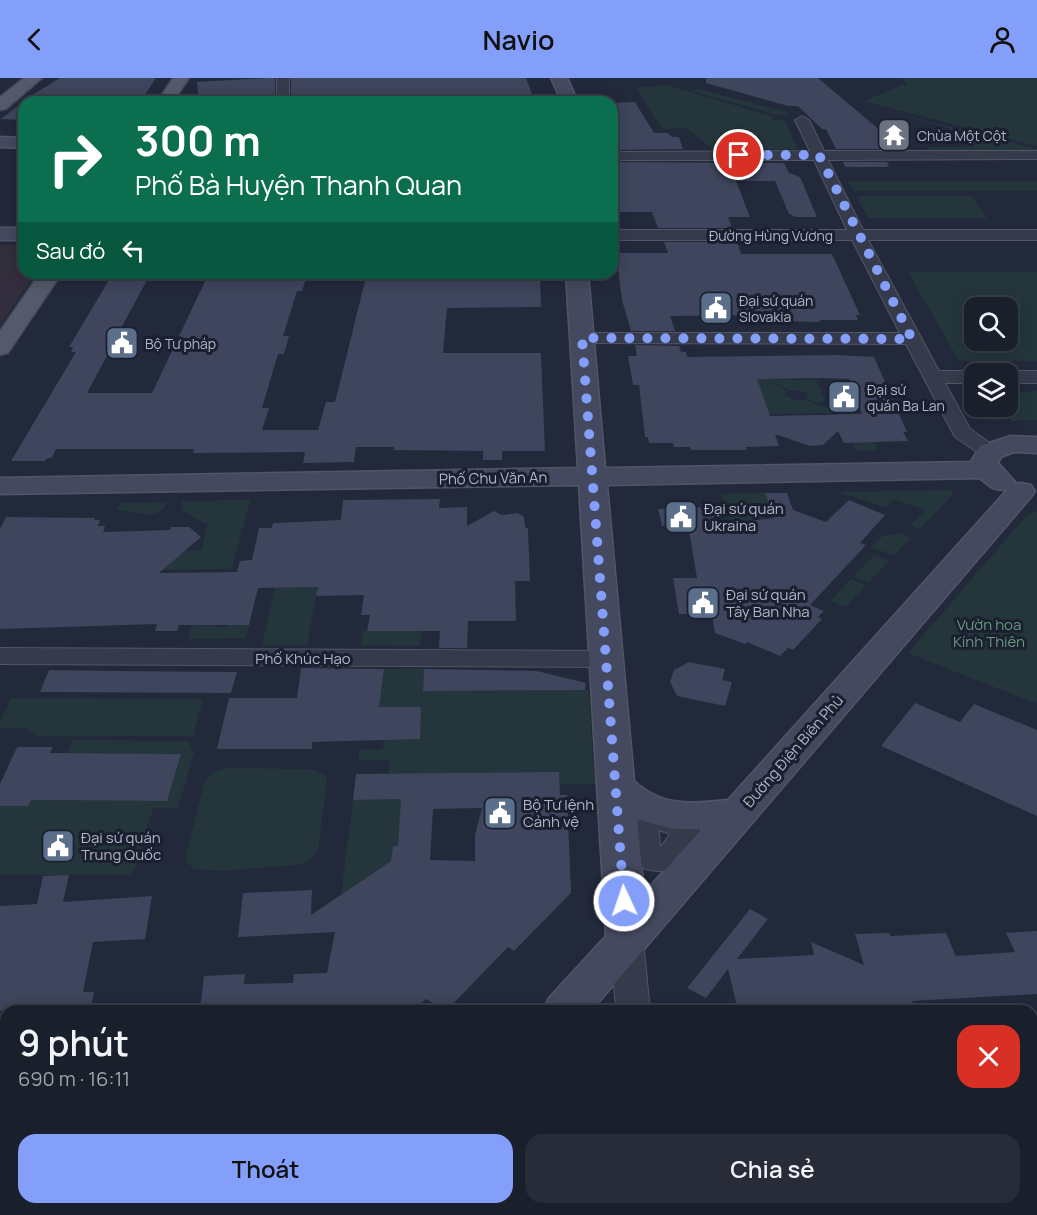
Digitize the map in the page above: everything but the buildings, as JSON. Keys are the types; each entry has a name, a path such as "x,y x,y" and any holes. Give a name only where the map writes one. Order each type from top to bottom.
{"main road":[{"path":"2,102 34,78"},
{"path":"169,96 181,78"},
{"path":"559,78 567,96"},
{"path":"0,142 18,143"},
{"path":"0,234 18,234"},
{"path":"0,348 47,279"},
{"path":"577,279 627,940"},
{"name":"Phố Chu Văn An","path":"0,486 593,476 988,461 1011,444 1037,445"},
{"path":"988,461 1000,482 1029,493"},
{"name":"Đường Điện Biên Phủ","path":"570,1005 739,812 1029,493"},
{"path":"617,787 636,803 672,817 696,818 739,812"}],"street":[{"path":"283,78 283,96"},
{"path":"802,120 857,235 962,433 988,461"},
{"path":"618,156 1037,155"},
{"name":"Đường Hùng Vương","path":"618,235 1037,235"},
{"path":"582,338 912,339"},
{"path":"932,377 964,377"},
{"path":"1018,377 1037,377"},
{"name":"Phố Khúc Hạo","path":"0,656 607,659"},
{"path":"627,940 632,1005"}],"shaded area":[{"path":"0,245 18,245 18,279 32,279 0,325"}],"green space":[{"path":"894,78 1037,78 1037,146 863,101 899,87 898,85 907,85 903,79"},
{"path":"658,85 667,85 771,116 773,120 784,120 798,149 711,149 687,128 662,129 636,87 658,87"},
{"path":"698,89 786,112 787,115 777,115 692,91"},
{"path":"896,113 1037,149 1037,152 931,152 928,147 963,147 969,143 960,132"},
{"path":"848,181 1037,181 1037,191 854,191"},
{"path":"856,196 972,196 987,218 868,218"},
{"path":"908,272 1037,272 1037,361 959,361"},
{"path":"750,368 776,372 779,379 783,380 816,380 825,399 822,404 806,399 808,396 803,391 790,390 767,380 787,391 785,395 794,400 804,400 828,408 852,409 878,450 856,451 837,413 764,414"},
{"path":"1037,391 1037,420 1011,421 1011,417 1018,417 1018,392"},
{"path":"977,417 1001,417 1001,421"},
{"path":"951,490 954,493 920,529 911,526 925,510 894,499 886,507 838,492"},
{"path":"765,493 772,513 763,519 730,522 721,494"},
{"path":"250,500 232,569 93,571 164,551 202,550 207,525 182,510 182,501"},
{"path":"168,502 158,512 152,514 117,510 120,503"},
{"name":"Vườn hoa Kính Thiên","path":"1037,511 1037,704 908,653 1013,531 1028,515"},
{"path":"899,533 911,538 894,555 870,547 883,536"},
{"path":"874,555 889,561 869,582 853,577"},
{"path":"428,566 420,646 361,645 363,631 414,631"},
{"path":"321,568 307,645 262,645 275,588"},
{"path":"851,579 866,585 846,607 830,601"},
{"path":"192,625 227,627 228,625 249,625 245,638 188,639"},
{"path":"384,669 424,669 423,691 588,690 595,784 403,786 398,846 393,846 392,860 341,895 353,800 386,799 390,760 358,760 359,750 383,749 385,722 371,721"},
{"path":"11,698 203,699 193,736 37,736 25,728 0,728 0,722"},
{"path":"72,740 188,741 194,752 178,808 153,808 134,870 130,875 0,875 0,806 27,806 31,800 167,801 181,754 67,753"},
{"path":"230,768 310,769 324,774 327,779 318,849 311,858 294,865 224,871 194,869 188,863 186,855 205,781 210,775"}],"place":[{"name":"Chùa Một Cột","path":"894,135"},
{"name":"Đại sứ quán Slovakia","path":"716,308"},
{"name":"Bộ Tư pháp","path":"122,343"},
{"name":"Đại sứ quán Ba Lan","path":"844,397"},
{"name":"Đại sứ quán Ukraina","path":"681,517"},
{"name":"Đại sứ quán Tây Ban Nha","path":"703,603"},
{"name":"Bộ Tư lệnh Cảnh vệ","path":"500,813"},
{"name":"Đại sứ quán Trung Quốc","path":"58,846"}],"route":[{"path":"624,901 582,338 912,339 857,235 819,155 739,155"}]}
